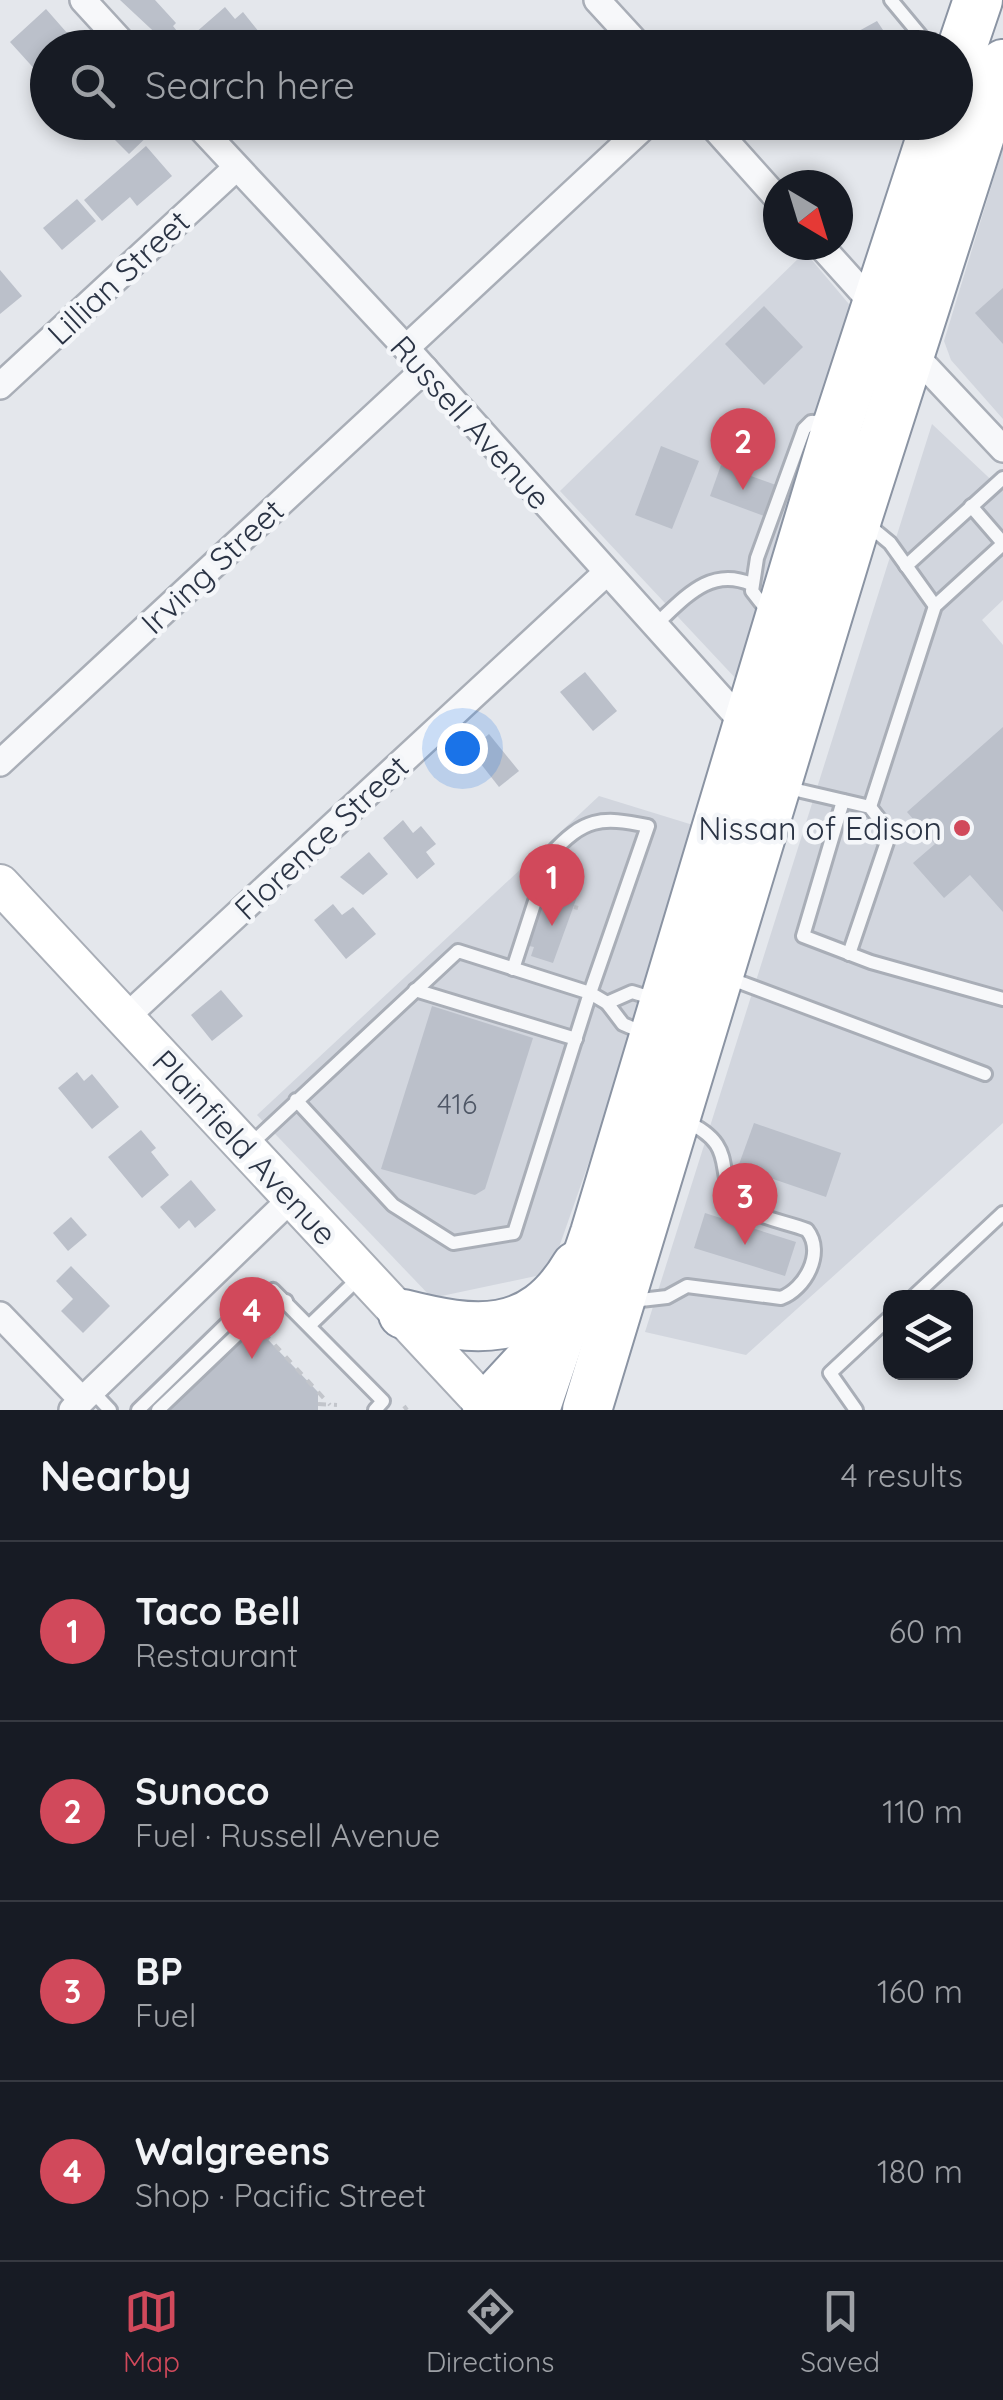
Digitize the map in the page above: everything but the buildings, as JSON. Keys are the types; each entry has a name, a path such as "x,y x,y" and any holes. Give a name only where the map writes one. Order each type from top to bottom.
{"highway":[{"path":"966,30 975,2"},
{"path":"597,1397 644,1298 676,1116 858,516 1003,64"},
{"path":"535,1410 594,1233 745,724 764,603 838,423 930,140"},
{"path":"403,1314 463,1329 518,1319 548,1301 573,1272 594,1233"},
{"path":"487,1409 564,1321"}],"street":[{"path":"84,0 110,30"},
{"path":"597,0 624,30"},
{"name":"Russell Avenue","path":"211,140 406,348 745,724"},
{"path":"406,348 631,140"},
{"path":"725,140 763,182"},
{"name":"Lillian Street","path":"0,386 236,168"},
{"path":"834,260 875,306"},
{"path":"910,350 1003,450"},
{"name":"Irving Street","path":"0,764 425,369"},
{"name":"Florence Street","path":"124,1019 606,573"},
{"name":"Plainfield Avenue","path":"0,884 245,1150 403,1314 487,1409"},
{"path":"0,1316 89,1403 291,1199"}],"lane":[{"path":"891,0 916,30"},
{"path":"906,566 1003,478"},
{"path":"870,807 935,606 1003,543 971,506"},
{"path":"858,516 890,542 935,606"},
{"path":"654,626 709,580 727,576 764,603"},
{"path":"777,785 870,807 890,832 849,954"},
{"path":"842,801 803,936 849,954 1003,999"},
{"path":"296,1100 393,1205 453,1243 514,1234 648,826 604,818 581,826 559,845 550,855 512,968"},
{"path":"245,1150 458,951 590,993 607,1003 623,1024 657,1018"},
{"path":"719,975 876,1030 985,1074"},
{"path":"416,990 576,1039"},
{"path":"607,1003 632,992 657,1018"},
{"path":"644,1298 687,1286 781,1298 805,1280 814,1239 807,1230 749,1210 726,1182 724,1153 712,1135 676,1116"},
{"path":"921,1290 1003,1213"},
{"path":"310,1325 364,1274"},
{"path":"138,1410 257,1296 272,1290 383,1401 375,1410"},
{"path":"158,1410 266,1307 286,1300"},
{"path":"856,1410 830,1373 883,1324"}],"path":[{"path":"256,1324 334,1405 318,1404"}],"shaded area":[{"path":"1003,148 1003,419 951,360 944,341"},
{"path":"797,260 812,260 854,310 739,682 560,491"},
{"path":"932,424 1003,491 1003,600 982,620 1003,645 1003,1123 746,1355 645,1332"},
{"path":"599,796 693,825 597,1139 550,1273 432,1298 257,1115"}],"place":[{"name":"Sunoco","path":"743,490"},
{"name":"Nissan of Edison","path":"962,828"},
{"name":"Taco Bell","path":"552,926"},
{"name":"BP","path":"745,1245"},
{"name":"Walgreens","path":"252,1359"}]}
